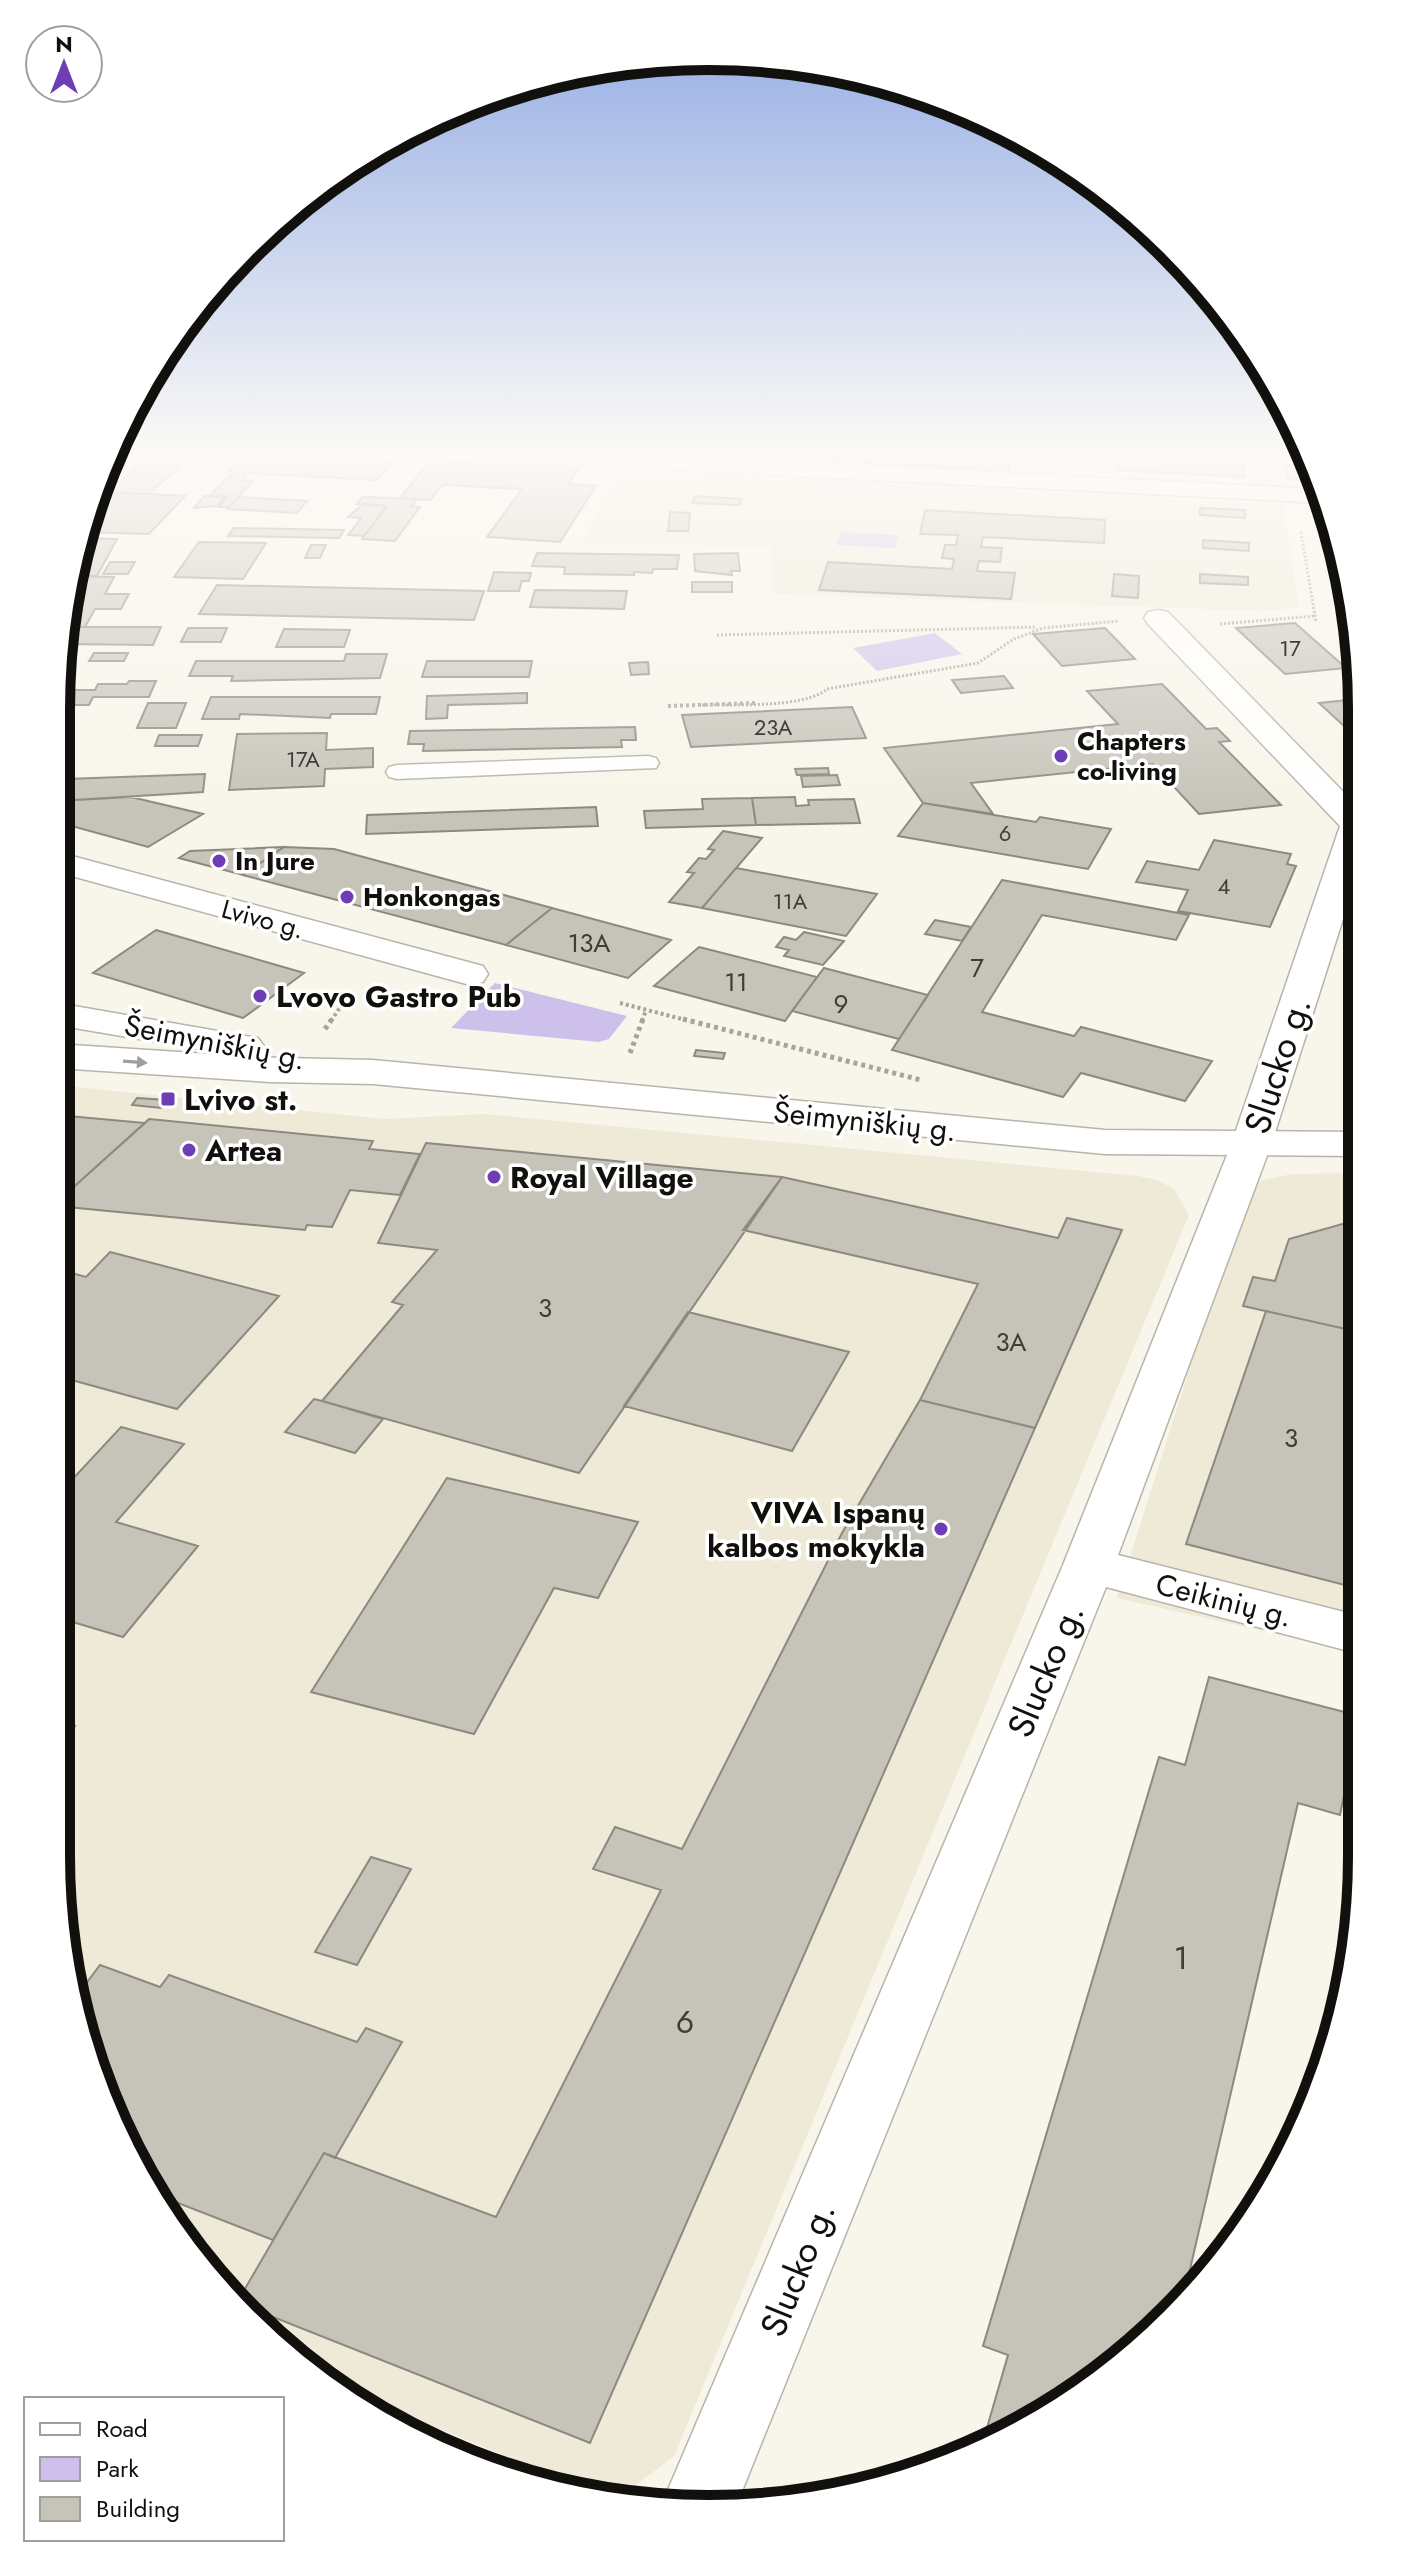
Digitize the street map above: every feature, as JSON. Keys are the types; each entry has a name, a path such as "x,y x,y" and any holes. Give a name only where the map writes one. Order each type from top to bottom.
{"street":[{"name":"Slucko g.","path":"1163,623 1348,816"},
{"name":"Slucko g.","path":"703,2495 1089,1565 1251,1145 1348,852"},
{"name":"Lvivo g.","path":"70,866 470,974"},
{"name":"Šeimyniškių g.","path":"70,1016 157,1029 373,1072"},
{"name":"Šeimyniškių g.","path":"70,1057 176,1065 373,1072 962,1131 1105,1142 1348,1144"},
{"name":"Ceikinių g.","path":"1089,1565 1348,1632"}],"lane":[{"path":"397,772 648,763"}],"path":[{"path":"1308,574 1316,622"},
{"path":"717,635 1315,616"},
{"path":"668,706 781,702 818,697 827,689 978,663 1017,637 1041,627"},
{"path":"620,1003 924,1080"},
{"path":"324,1029 341,1006"},
{"path":"630,1053 646,1010"}],"shaded area":[{"path":"772,574 1294,574 1299,608 1261,611 773,594"},
{"path":"70,1086 385,1119 484,1114 1138,1176 1157,1180 1174,1189 1189,1215 674,2456 631,2489 555,2476 385,2406 320,2363 257,2308 202,2245 156,2176 136,2139 104,2061 82,1981 71,1898"},
{"path":"1348,1173 1348,1650 1117,1598 1244,1196 1263,1180 1293,1174"}],"green space":[{"path":"935,633 962,654 877,671 853,648"},
{"path":"495,983 627,1016 609,1039 599,1042 451,1028"}],"building":[{"path":"176,574 246,574 243,579 174,577"},
{"path":"493,574 531,574 529,581 522,581 519,591 488,591"},
{"path":"564,574 634,574 634,575"},
{"path":"824,574 1015,574 1011,599 819,590"},
{"path":"1114,574 1139,576 1138,598 1112,596"},
{"path":"1200,574 1248,577 1248,585 1200,583"},
{"path":"84,576 114,577 105,594 129,594 121,609 95,609 85,627 75,627"},
{"path":"692,582 732,582 732,592 692,592"},
{"path":"217,585 484,591 474,620 199,614"},
{"path":"535,590 627,591 624,609 530,607"},
{"path":"1295,623 1346,668 1285,674 1236,628"},
{"path":"75,627 161,627 153,645 73,644"},
{"path":"188,628 227,628 221,642 181,642"},
{"path":"1105,628 1135,659 1062,666 1033,634"},
{"path":"284,629 350,630 344,647 276,647"},
{"path":"94,653 128,653 124,661 89,661"},
{"path":"346,654 387,654 380,678 231,681 233,676 189,676 196,661 344,661"},
{"path":"427,661 532,661 529,677 422,677"},
{"path":"648,662 649,674 631,675 629,663"},
{"path":"1004,676 1013,688 961,693 952,680"},
{"path":"129,681 156,681 149,697 93,697 89,705 70,705 73,690 95,690 98,684 127,684"},
{"name":"Chapters co-living","path":"1162,684 1206,729 1217,728 1230,741 1219,742 1281,805 1199,814 1153,764 971,783 993,814 923,803 884,748 1118,724 1087,691"},
{"path":"527,693 527,703 448,705 447,718 426,719 427,696"},
{"path":"211,697 380,697 376,714 331,714 330,718 240,714 239,719 202,719"},
{"path":"1348,700 1348,730 1319,703"},
{"path":"148,703 186,703 176,728 137,728"},
{"path":"852,707 866,738 691,747 682,715"},
{"path":"635,727 636,740 621,740 622,747 423,751 424,744 408,744 410,731"},
{"path":"327,733 326,750 373,748 373,767 325,769 324,786 229,790 237,734"},
{"path":"159,735 202,735 198,746 155,746"},
{"path":"828,768 829,774 797,775 795,769"},
{"path":"205,774 203,792 70,800 70,779"},
{"path":"837,775 840,785 803,787 801,776"},
{"path":"131,797 203,814 148,847 70,826 70,800"},
{"path":"795,797 796,806 809,805 808,800 854,799 860,823 756,825 752,798"},
{"path":"752,798 756,825 646,828 644,811 703,809 702,799"},
{"path":"923,803 1036,822 1040,817 1111,829 1088,869 898,836"},
{"path":"596,807 598,826 366,834 367,815"},
{"path":"723,831 762,838 702,908 669,902 694,873 687,872 699,858 706,859 714,850 708,849"},
{"path":"1214,840 1291,854 1287,864 1296,866 1270,927 1178,911 1188,890 1136,882 1147,861 1199,870"},
{"path":"284,847 334,849 552,908 506,945 243,875"},
{"path":"284,847 243,875 179,858 190,851"},
{"path":"736,868 877,894 846,936 702,908"},
{"path":"1002,880 1189,915 1176,940 1042,915 982,1012 1074,1036 1081,1027 1212,1061 1185,1101 1081,1073 1063,1097 892,1050"},
{"path":"552,908 671,940 628,978 506,945"},
{"path":"935,920 971,927 962,941 925,934"},
{"path":"156,930 304,973 243,1018 93,973"},
{"path":"804,932 844,941 823,965 784,956 789,950 776,947 784,937 796,940"},
{"path":"699,947 817,977 785,1021 654,986"},
{"path":"824,968 928,995 899,1039 792,1011"},
{"path":"696,1050 725,1053 723,1059 694,1056"},
{"path":"137,1098 166,1100 161,1108 132,1105"},
{"path":"70,1116 145,1123 70,1190"},
{"path":"149,1119 373,1141 369,1149 420,1154 400,1195 350,1190 332,1227 307,1225 305,1230 70,1207 70,1190"},
{"path":"426,1143 782,1177 579,1473 322,1401 403,1305 392,1302 437,1250 378,1243"},
{"path":"782,1177 1058,1238 1067,1218 1122,1230 1035,1428 920,1400 978,1284 743,1230"},
{"path":"1348,1222 1348,1330 1243,1306 1253,1277 1275,1281 1289,1239"},
{"path":"110,1252 279,1296 177,1409 70,1380 70,1273 86,1277"},
{"path":"1266,1311 1348,1330 1348,1586 1186,1544"},
{"path":"688,1312 849,1352 792,1451 624,1406"},
{"path":"314,1399 383,1419 355,1453 285,1432"},
{"path":"920,1400 1035,1428 590,2443 262,2313 243,2292 324,2153 496,2217 661,1890 593,1869 615,1827 682,1849 842,1533"},
{"path":"121,1427 184,1444 116,1522 198,1546 123,1637 70,1621 70,1482"},
{"path":"447,1478 638,1522 598,1598 554,1588 474,1734 311,1692"},
{"path":"1209,1677 1348,1713 1348,1775 1340,1815 1298,1803 1188,2278 1161,2308 1098,2363 1064,2387 986,2432 1008,2355 983,2346 1159,1757 1185,1765"},
{"path":"371,1857 411,1869 357,1965 315,1952"},
{"path":"100,1965 160,1987 169,1975 357,2042 366,2028 402,2042 335,2158 324,2153 273,2240 171,2200 136,2139 119,2101 104,2061 84,1987"}],"place":[{"name":"Chapters co-living","path":"1061,756"},
{"name":"In Jure","path":"219,861"},
{"name":"Honkongas","path":"347,897"},
{"name":"Lvovo Gastro Pub","path":"260,996"},
{"name":"Lvivo st.","path":"168,1099"},
{"name":"Artea","path":"189,1150"},
{"name":"Royal Village","path":"494,1177"},
{"name":"VIVA Ispanų kalbos mokykla","path":"941,1529"}]}
